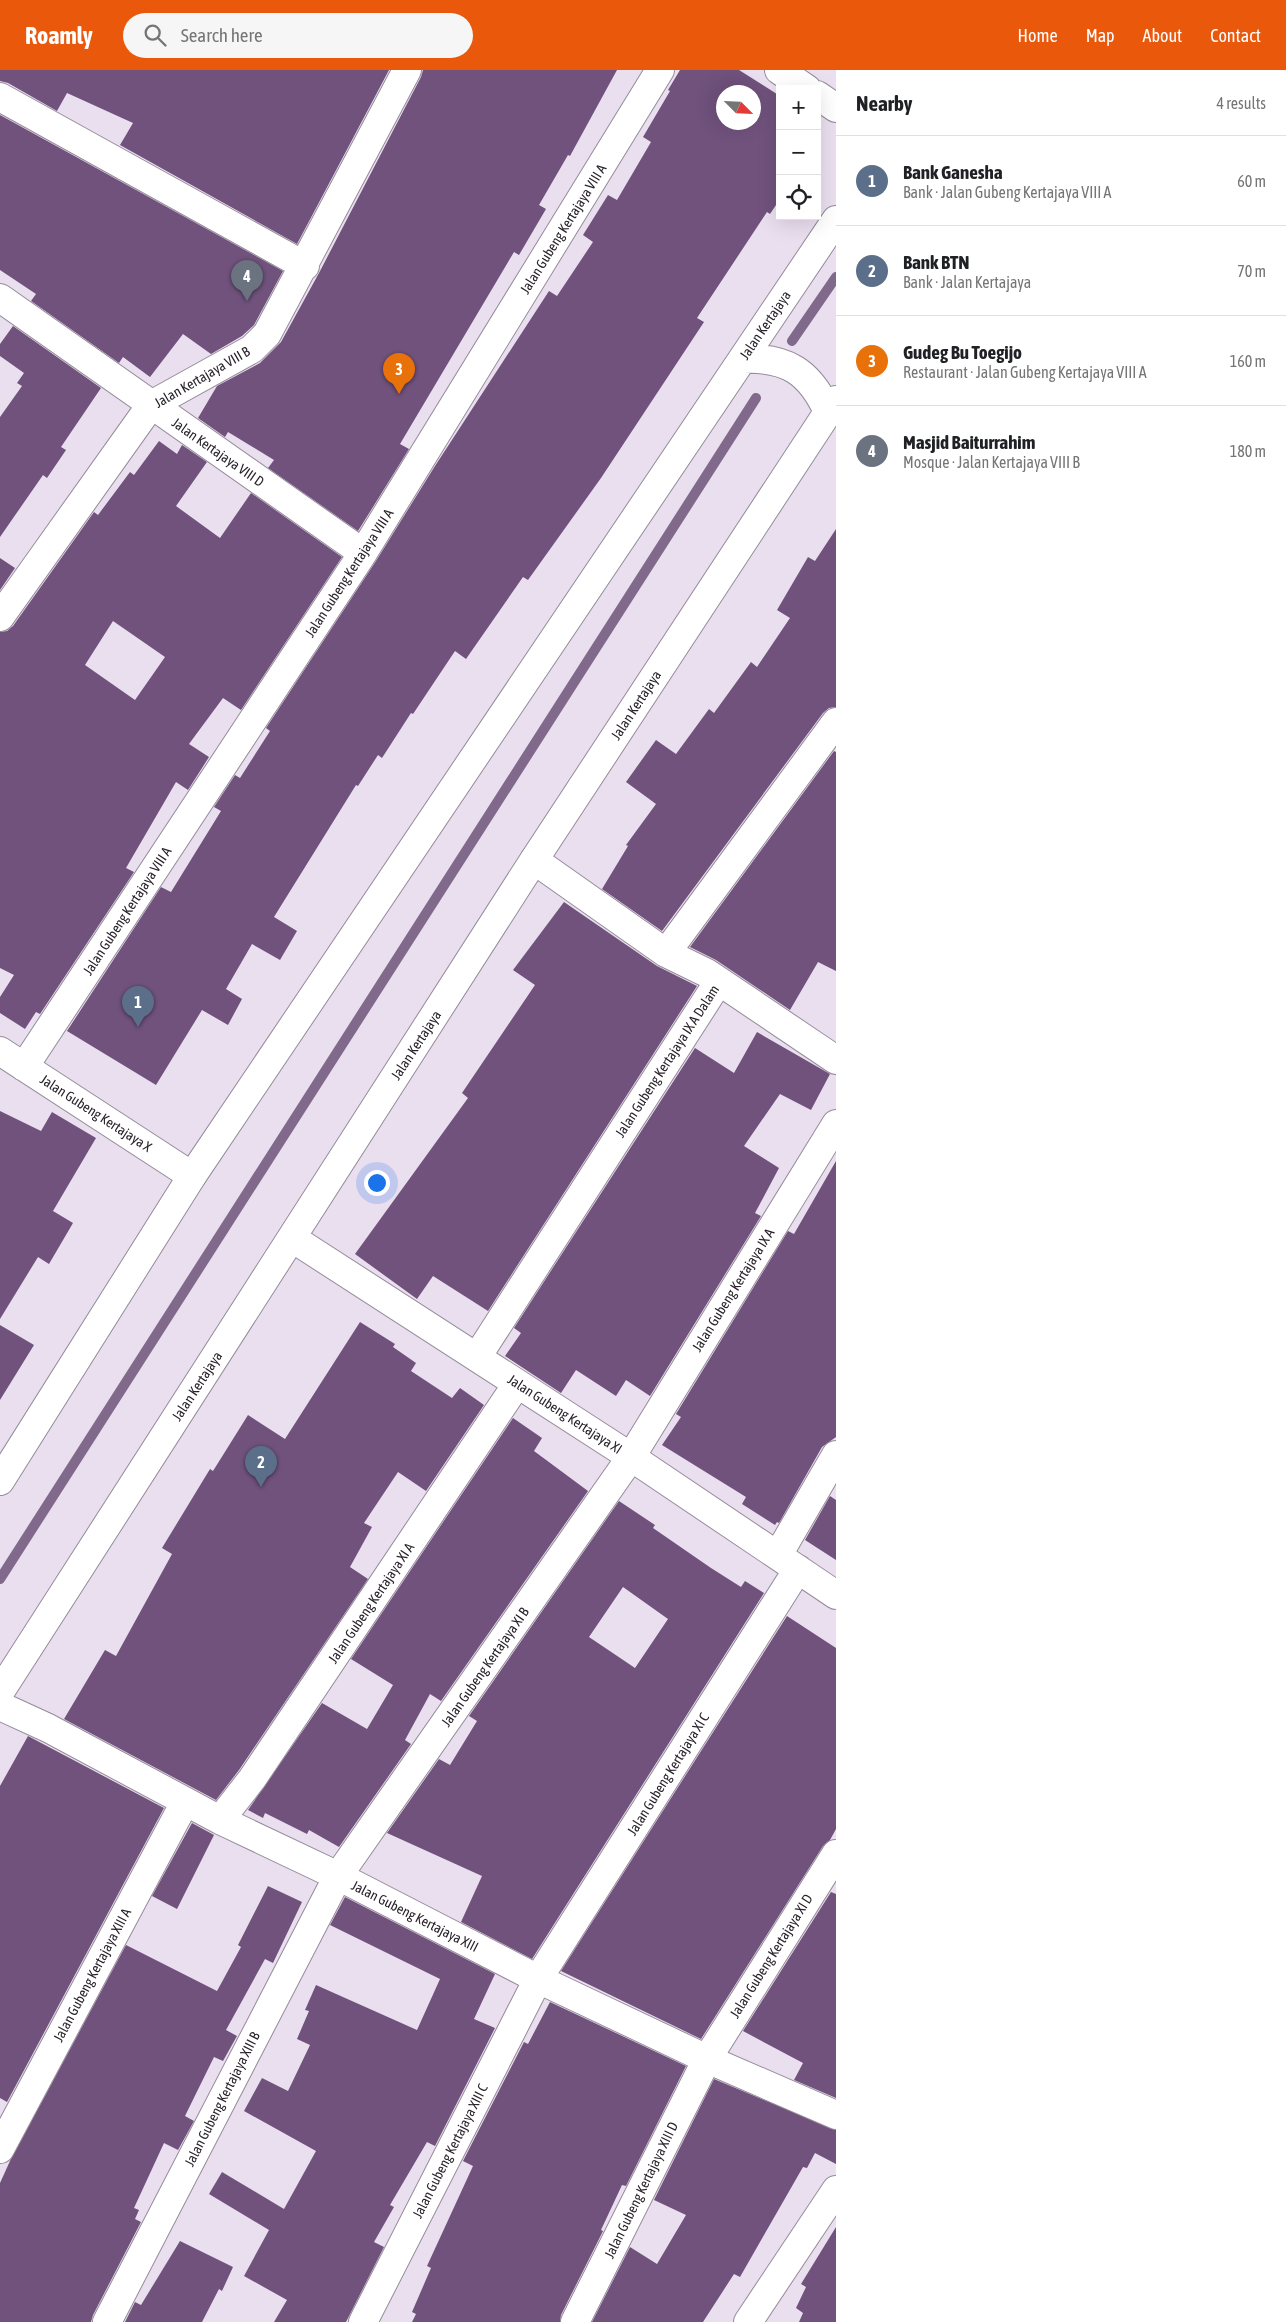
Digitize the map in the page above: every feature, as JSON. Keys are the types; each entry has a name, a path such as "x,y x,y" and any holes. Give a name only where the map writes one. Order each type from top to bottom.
{"street":[{"name":"Jalan Gubeng Kertajaya VIII A","path":"24,1067 363,553 660,70"},
{"path":"779,70 801,85"},
{"name":"Jalan Kertajaya VIII B","path":"0,617 151,405 260,342 305,266 399,73"},
{"path":"0,97 305,266"},
{"path":"821,98 836,108"},
{"name":"Jalan Kertajaya","path":"0,1481 192,1176 836,220"},
{"name":"Jalan Kertajaya VIII D","path":"0,298 363,553"},
{"path":"743,359 761,358 779,362 795,369 810,381 820,395 832,406"},
{"name":"Jalan Kertajaya","path":"0,1692 534,860 832,406"},
{"path":"666,952 836,722"},
{"name":"Jalan Gubeng Kertajaya IX A Dalam","path":"477,1356 719,981 666,952 534,860"},
{"path":"719,981 836,1060"},
{"name":"Jalan Gubeng Kertajaya X","path":"0,1051 192,1176"},
{"name":"Jalan Gubeng Kertajaya IX A","path":"631,1457 836,1124"},
{"name":"Jalan Gubeng Kertajaya XI","path":"292,1238 631,1457 836,1595"},
{"name":"Jalan Gubeng Kertajaya XI A","path":"220,1820 258,1771 518,1384"},
{"name":"Jalan Gubeng Kertajaya XI C","path":"538,1979 788,1562 836,1455"},
{"name":"Jalan Gubeng Kertajaya XI B","path":"338,1876 631,1457"},
{"name":"Jalan Gubeng Kertajaya XIII","path":"0,1706 48,1728 220,1820 338,1876 538,1979 706,2058 836,2115"},
{"name":"Jalan Gubeng Kertajaya XIII A","path":"0,2149 185,1802"},
{"name":"Jalan Gubeng Kertajaya XI D","path":"706,2058 836,1854"},
{"name":"Jalan Gubeng Kertajaya XIII B","path":"107,2322 338,1876"},
{"name":"Jalan Gubeng Kertajaya XIII C","path":"363,2322 538,1979"},
{"name":"Jalan Gubeng Kertajaya XIII D","path":"575,2322 706,2058"},
{"path":"748,2322 836,2190"}],"building":[{"path":"0,70 389,70 297,244 120,145 133,123 67,93 57,111 8,83 0,81"},
{"path":"423,70 617,70 570,156 568,155 539,205 546,209 519,255 514,252 400,444 409,449 358,531 268,468 274,460 228,432 225,437 198,418 217,386 260,363 281,342 319,273"},
{"path":"680,70 739,70 776,93 776,205 770,214 767,212 697,318 704,322 601,478 528,580 523,577 466,659 455,651 382,758 378,755 358,786 356,785 274,917 297,931 280,960 252,944 226,989 242,999 228,1025 202,1010 156,1085 67,1031 161,887 171,892 221,811 214,807 235,775 240,778 270,731 266,728 376,561 435,466 549,291 557,296 593,242 583,235 608,195 617,200 651,142 643,137 670,91 668,90"},
{"path":"0,115 283,271 254,325 242,336 211,354 183,334 150,377 123,357 119,363 31,301 36,294 0,270"},
{"path":"13,326 101,388 61,447 66,450 47,478 43,475 0,537 0,417 22,386 17,383 24,373 0,356 0,344"},
{"path":"159,441 177,454 182,445 207,462 176,506 220,538 251,493 342,557 241,710 223,698 189,744 209,757 188,790 176,782 126,868 134,872 40,1014 36,1012 25,1029 0,1013 0,997 14,975 0,968 0,632 7,631 13,626 94,512 98,515 130,472 134,475","holes":["113,621 165,657 135,700 85,665"]},
{"path":"836,529 836,707 829,708 823,713 662,931 602,889 628,846 626,845 656,804 626,782 656,740 676,754 709,709 714,713 751,662 757,667 790,618 777,610 808,557 815,561"},
{"path":"0,558 15,568 0,590"},
{"path":"834,751 836,752 836,971 818,962 790,1010 716,960 690,947"},
{"path":"564,902 657,966 697,986 488,1311 433,1276 417,1299 355,1254 468,1098 462,1093 535,985 513,970"},
{"path":"757,1032 830,1074 811,1110 780,1094 744,1146 779,1168 755,1213 761,1216 650,1396 626,1380 616,1396 576,1370 561,1393 505,1356 521,1333 514,1328 695,1048 734,1073"},
{"path":"0,1111 41,1131 52,1112 96,1138 53,1211 73,1223 49,1264 38,1257 0,1319"},
{"path":"836,1161 836,1437 822,1447 779,1523 777,1522 775,1525 742,1504 746,1497 662,1445 681,1417 676,1414 788,1231 794,1234"},
{"path":"360,1322 395,1344 393,1347 416,1363 411,1371 452,1398 460,1388 484,1405 426,1491 398,1472 364,1523 372,1527 350,1567 368,1579 239,1770 216,1800 64,1719 105,1650 116,1656 172,1554 162,1548 210,1469 213,1471 248,1415 285,1439"},
{"path":"0,1325 34,1345 0,1400"},
{"path":"513,1418 542,1438 534,1451 588,1491 441,1701 430,1694 405,1740 411,1744 339,1847 309,1830 307,1834 265,1813 263,1818 248,1810 322,1703 367,1729 393,1685 351,1659"},
{"path":"830,1496 836,1500 836,1560 805,1540"},
{"path":"619,1501 655,1525 653,1528 711,1568 741,1587 745,1581 764,1593 532,1959 461,1922 482,1876 387,1833 439,1759 450,1765 477,1721 469,1716","holes":["623,1587 668,1619 635,1668 589,1637"]},
{"path":"787,1616 836,1648 836,1829 830,1840 823,1846 701,2039 561,1971"},
{"path":"28,1736 164,1808 7,2102 0,2098 0,1786"},
{"path":"192,1823 214,1835 177,1909 152,1896"},
{"path":"268,1886 302,1902 273,1963 265,1959 226,2030 237,2036 223,2061 214,2057 185,2116 194,2121 178,2150 164,2143 134,2208 139,2210 135,2219 141,2222 91,2322 0,2322 0,2183 126,1945 217,1991 241,1947 238,1945"},
{"path":"831,1892 836,1894 836,2098 794,2080 803,2063 743,2031"},
{"path":"345,1897 495,1974 474,2019 495,2028 435,2146 427,2142 390,2205 394,2207 374,2242 384,2247 346,2322 274,2322 287,2300 244,2276 269,2230 209,2194 222,2172 284,2209 316,2151 244,2111 262,2078 288,2091 310,2045 297,2039 309,2011 305,2010 316,1985 417,2030 440,1979 330,1925"},
{"path":"550,2002 686,2066 626,2186 622,2185 601,2230 603,2231 561,2315 560,2322 412,2322 416,2314 412,2312 431,2268 427,2266 473,2166 463,2161 524,2042 528,2044"},
{"path":"714,2079 836,2130 836,2164 815,2153 807,2168 803,2167 740,2277 734,2274 703,2322 592,2322 630,2247 657,2264 686,2215 654,2200"},
{"path":"836,2227 836,2322 799,2322 803,2313 796,2308 806,2287 801,2284"},
{"path":"180,2241 233,2267 222,2291 219,2289 202,2322 125,2322 135,2302 141,2305"}],"waterway":[{"path":"792,341 836,277"},
{"path":"0,1579 756,398"}],"place":[{"name":"Masjid Baiturrahim","path":"247,301"},
{"name":"Gudeg Bu Toegijo","path":"399,394"},
{"name":"Bank Ganesha","path":"138,1027"},
{"name":"Bank BTN","path":"261,1487"}]}
